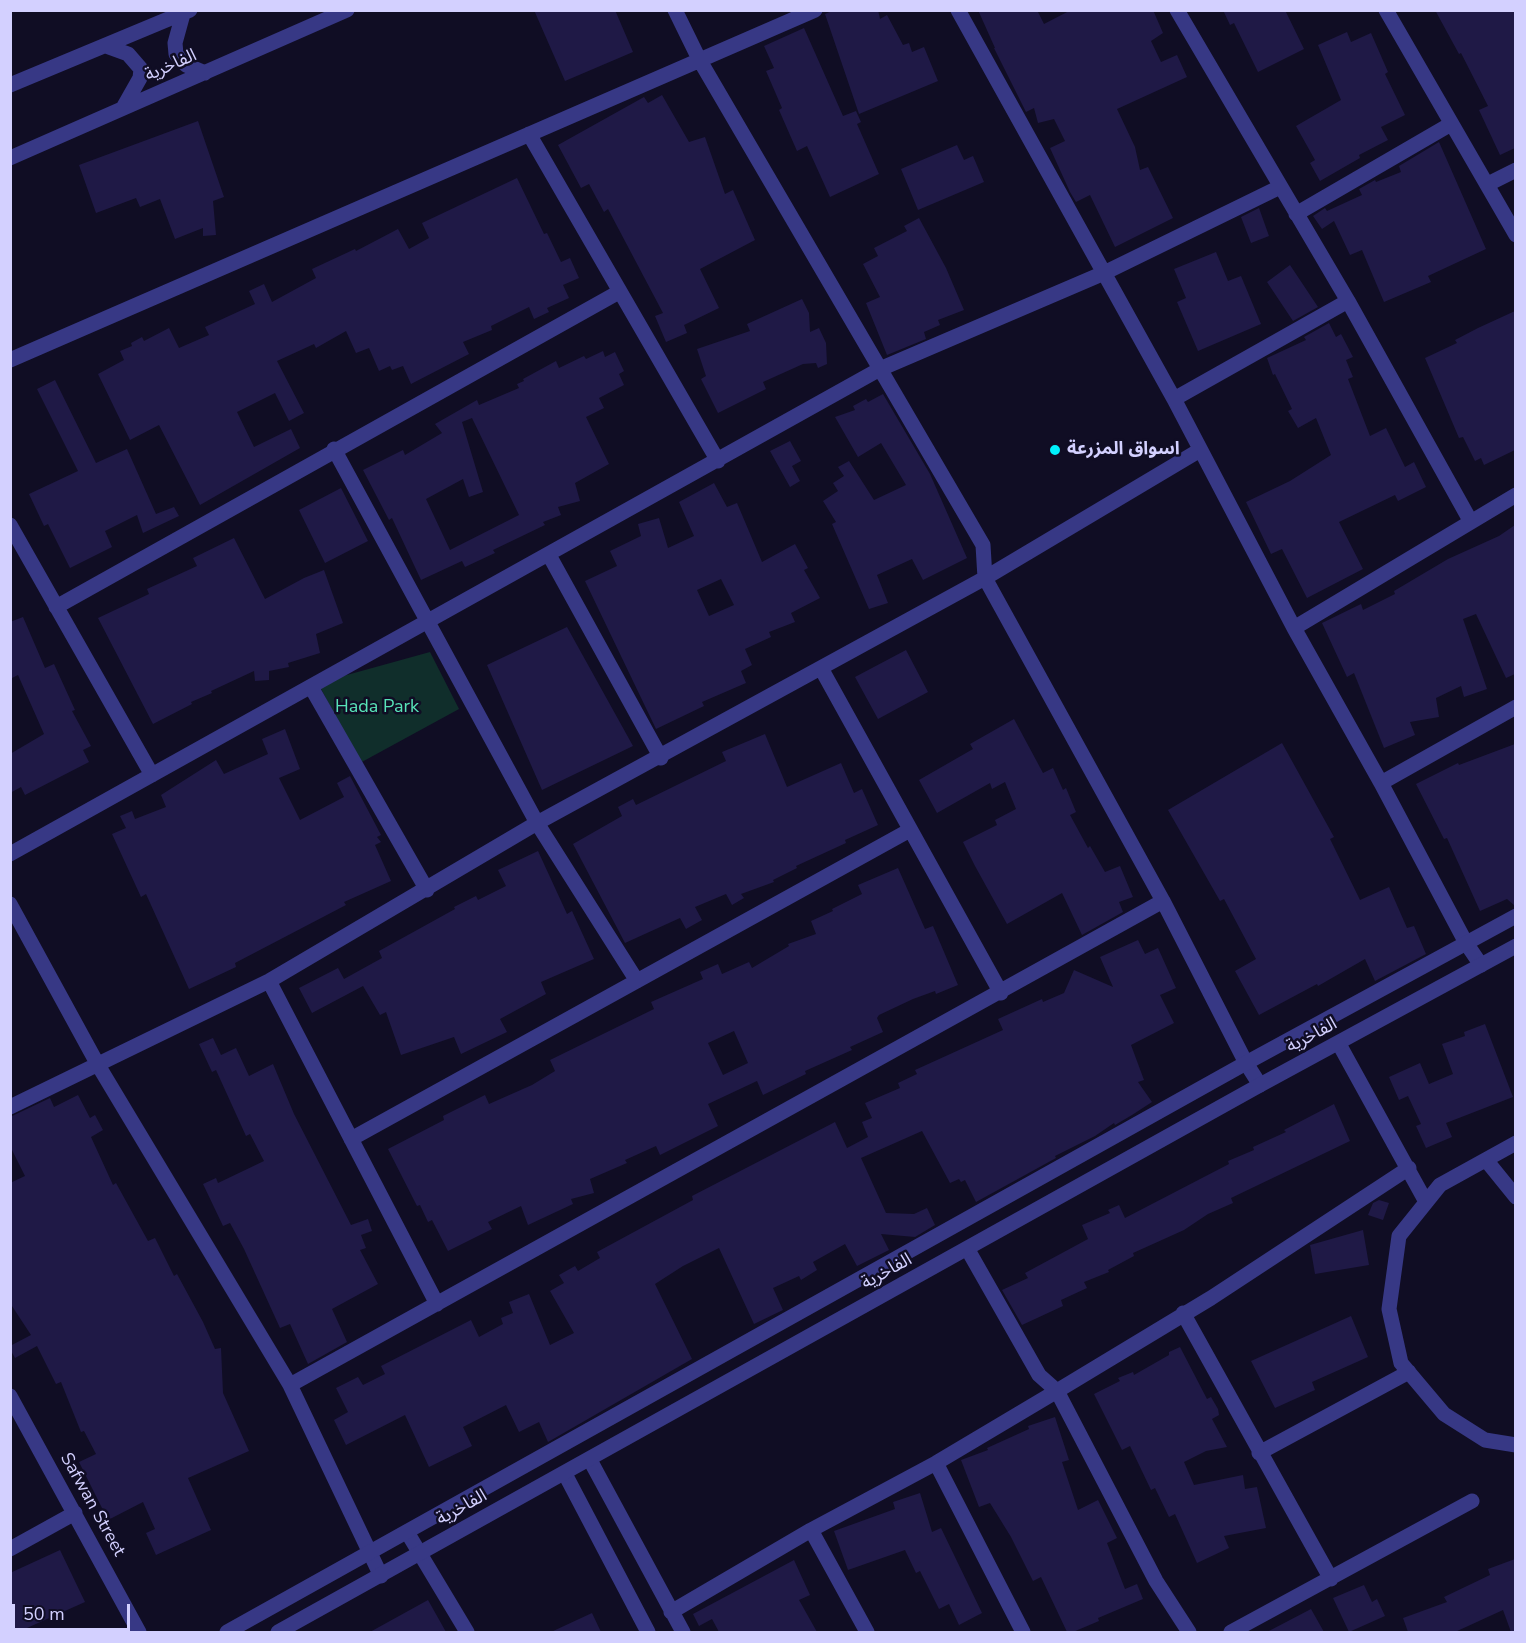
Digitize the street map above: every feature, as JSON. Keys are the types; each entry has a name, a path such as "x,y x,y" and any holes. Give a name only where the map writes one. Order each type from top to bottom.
{"street":[{"name":"الفاخرية","path":"10,158 347,10"},
{"path":"675,10 699,59 983,544 985,578 1163,901 1246,1063 1260,1085"},
{"path":"10,360 815,10"},
{"path":"958,10 1174,399 1294,628 1381,783 1466,944 1480,965"},
{"path":"1177,10 1348,301 1471,522"},
{"path":"1386,10 1488,184 1515,235"},
{"path":"186,12 175,43 176,54 186,64 205,73"},
{"path":"10,85 186,12"},
{"path":"106,46 128,54 141,69 140,78 123,108"},
{"path":"1296,214 1451,124"},
{"path":"530,134 718,461"},
{"path":"1488,184 1515,170"},
{"path":"10,854 880,369 1104,273 1281,187"},
{"path":"56,607 334,449 619,292"},
{"path":"1174,399 1348,301"},
{"path":"334,449 537,823 637,981"},
{"path":"10,1107 269,981 427,890 537,823 662,758 985,578 1200,450"},
{"path":"1294,628 1515,495"},
{"path":"10,525 152,775"},
{"path":"549,555 662,758"},
{"path":"822,670 1001,993"},
{"path":"311,687 427,890"},
{"path":"1381,783 1515,707"},
{"path":"351,1140 910,830"},
{"path":"290,1385 1001,993 1163,901"},
{"path":"10,904 98,1065 290,1385 368,1554 381,1576"},
{"path":"227,1632 1246,1063 1515,916"},
{"name":"الفاخرية","path":"278,1632 968,1250 1260,1085 1339,1044 1480,965 1514,952"},
{"path":"269,981 437,1304"},
{"path":"1339,1044 1426,1202"},
{"path":"1515,1143 1440,1185 1399,1236 1389,1309 1401,1363 1444,1414 1485,1440 1515,1445"},
{"path":"1486,1160 1515,1197"},
{"path":"671,1611 811,1530 936,1463 1057,1391 1211,1298 1409,1168"},
{"path":"968,1250 1039,1375 1057,1391 1156,1581 1189,1632"},
{"path":"1183,1313 1331,1579"},
{"path":"1259,1453 1409,1372"},
{"name":"Safwan Street","path":"10,1396 139,1632"},
{"path":"590,1460 683,1632"},
{"path":"936,1463 1023,1632"},
{"path":"565,1473 648,1632"},
{"path":"1231,1632 1472,1501"},
{"path":"10,1549 75,1513"},
{"path":"811,1530 867,1632"},
{"path":"407,1533 467,1632"}],"green space":[{"name":"Hada Park","path":"430,652 459,709 360,763 318,683"}],"building":[{"path":"534,10 615,10 633,52 565,81"},
{"path":"834,10 878,10 880,19 887,15 903,45 909,43 912,52 924,47 938,81 859,114 825,14"},
{"path":"978,10 1037,10 1044,24 1071,10 1153,10 1163,33 1151,41 1161,62 1177,55 1187,77 1117,109 1135,147 1140,170 1148,167 1173,218 1115,247 1090,195 1076,202 1070,192 1050,148 1065,141 1054,119 1038,123 1034,108 1026,112"},
{"path":"1223,10 1285,10 1304,49 1258,72 1234,23 1230,25"},
{"path":"1435,10 1515,10 1515,148 1500,155 1479,110 1488,106 1461,53 1459,54"},
{"path":"804,28 843,116 856,111 861,122 857,124 879,174 830,197 807,146 797,151 779,110 782,108 766,71 774,68 764,46"},
{"path":"1347,32 1351,42 1371,33 1388,72 1385,74 1405,115 1381,127 1388,140 1359,155 1360,158 1320,181 1310,163 1315,160 1296,126 1341,100 1318,45"},
{"path":"662,95 689,142 705,137 725,194 733,190 755,240 700,269 719,308 684,325 687,333 666,342 655,316 663,313 608,209 604,212 589,184 581,188 558,145 644,97 648,103"},
{"path":"198,121 224,197 213,201 216,235 203,236 203,228 175,239 160,199 140,207 136,198 96,213 79,165"},
{"path":"1439,142 1486,249 1428,276 1431,282 1384,302 1362,250 1350,255 1334,221 1322,229 1313,216 1325,208 1327,211 1362,195 1359,189 1375,180 1376,182 1401,172 1399,166"},
{"path":"957,145 964,160 973,156 984,182 918,210 901,169"},
{"path":"517,178 544,234 547,233 561,262 570,258 579,278 563,285 569,298 547,308 549,312 534,319 529,307 491,326 492,330 463,342 469,354 411,384 403,366 392,370 390,366 379,371 369,348 356,353 346,331 316,348 314,344 277,361 304,413 289,421 275,393 237,412 254,447 291,429 300,448 200,505 159,425 130,440 98,374 124,360 120,351 132,346 131,343 142,337 144,341 169,328 179,348 209,335 205,327 255,304 249,291 264,284 272,302 316,278 312,269 355,249 356,251 398,229 409,249 429,238 422,223"},
{"path":"1259,208 1269,236 1251,243 1241,217"},
{"path":"919,218 946,268 964,310 938,320 940,325 924,332 926,339 887,355 866,303 880,297 863,264 878,256 874,248 907,231 904,226"},
{"path":"1216,252 1228,281 1241,276 1261,324 1198,351 1177,302 1186,298 1174,269"},
{"path":"1290,265 1318,307 1293,321 1267,282"},
{"path":"802,299 809,313 810,332 819,328 826,343 827,364 818,368 816,363 803,364 763,382 766,389 718,413 701,379 706,376 697,349 750,331 747,324"},
{"path":"1515,311 1515,450 1484,465 1481,458 1475,461 1463,437 1459,438 1425,358 1457,343 1455,340"},
{"path":"1329,323 1336,337 1341,334 1353,357 1346,360 1353,377 1348,379 1370,436 1386,428 1405,467 1414,462 1426,487 1398,501 1395,495 1339,522 1363,569 1307,598 1282,549 1271,554 1246,502 1290,481 1331,455 1316,418 1298,428 1288,411 1292,409 1275,374 1273,375 1267,358 1306,340 1304,337"},
{"path":"603,351 605,357 615,352 624,371 619,374 624,385 599,398 604,408 586,417 609,464 575,483 580,501 558,507 561,515 543,522 545,525 493,550 495,553 465,567 462,561 421,580 392,518 389,520 363,470 403,450 405,455 442,433 435,424 477,400 479,405 519,388 517,384 524,381 523,379 556,361 559,368 584,356 586,359","holes":["472,418 519,515 450,550 426,499 463,479 469,497 483,492 462,422"]},
{"path":"55,380 96,463 127,449 156,514 174,507 179,516 143,533 137,515 105,531 112,547 70,568 48,524 44,526 29,494 78,471 37,389"},
{"path":"883,394 930,474 967,558 923,580 912,559 877,575 888,603 869,609 832,524 836,522 823,501 838,491 833,483 844,476 838,467 849,461 874,500 906,485 881,443 858,457 835,417 855,410 853,406 866,399 868,402"},
{"path":"790,441 801,461 792,466 800,481 790,487 770,451"},
{"path":"714,483 727,507 737,503 762,562 795,544 808,568 804,570 820,598 791,613 795,622 769,632 771,637 745,649 752,665 741,671 746,683 702,702 704,706 656,729 585,581 617,566 610,551 641,536 638,524 659,518 668,548 694,536 679,502","holes":["721,579 734,605 709,616 697,590"]},
{"path":"341,488 368,541 325,563 299,510"},
{"path":"1515,525 1515,674 1506,678 1476,614 1463,619 1487,689 1464,697 1461,686 1436,698 1439,717 1410,722 1415,735 1384,748 1354,673 1347,677 1322,623 1361,604 1363,610 1395,594 1394,591 1448,559 1499,536"},
{"path":"234,538 265,599 324,570 343,623 316,634 320,653 288,663 289,667 269,671 269,680 255,681 254,671 211,691 212,693 191,702 192,704 153,724 98,618 149,594 147,589 197,566 193,558"},
{"path":"23,617 45,668 54,664 75,710 72,711 91,746 83,750 89,762 25,795 21,787 10,793 10,754 44,734 18,675 10,679 10,622"},
{"path":"567,627 633,746 542,790 487,665"},
{"path":"906,650 928,692 878,719 855,677"},
{"path":"1014,719 1043,773 1053,768 1063,790 1066,788 1076,812 1070,815 1088,848 1090,846 1105,872 1120,866 1133,897 1119,902 1123,912 1082,935 1062,893 1007,924 975,866 963,842 997,825 995,820 1016,809 1005,782 992,789 990,783 937,813 919,780 973,749 970,744"},
{"path":"285,729 300,769 279,778 300,820 344,797 337,783 350,776 381,835 377,837 381,842 375,845 391,881 344,902 346,905 235,963 236,967 189,989 146,894 141,897 112,834 126,828 120,816 132,811 135,819 166,807 161,795 216,760 224,774 268,754 262,739"},
{"path":"765,734 787,787 841,763 854,793 862,789 878,825 796,866 797,868 773,880 774,882 741,894 744,898 732,905 726,894 695,907 702,920 686,929 680,918 625,943 573,844 622,816 618,807 633,799 636,805 726,761 722,752"},
{"path":"1282,743 1334,837 1330,839 1360,900 1389,887 1407,928 1414,926 1426,954 1375,981 1365,959 1318,986 1317,984 1259,1015 1235,971 1256,959 1224,899 1220,901 1168,810"},
{"path":"1515,744 1515,906 1507,899 1480,911 1447,838 1444,839 1416,784 1458,763 1459,765"},
{"path":"538,851 567,914 572,911 594,959 541,982 546,994 500,1019 507,1032 461,1054 454,1037 401,1055 386,1012 380,1015 363,986 312,1013 299,988 338,968 344,979 382,958 379,951 455,909 454,907 476,896 478,900 506,886 498,870"},
{"path":"898,868 925,929 933,926 958,985 936,994 935,991 913,999 879,1015 877,1018 883,1032 850,1047 852,1050 805,1071 806,1074 763,1095 757,1081 708,1104 718,1126 660,1155 656,1146 625,1160 627,1163 590,1179 594,1193 571,1199 573,1204 528,1225 521,1206 488,1222 492,1229 448,1251 432,1220 428,1222 420,1205 417,1206 388,1149 444,1120 443,1116 485,1095 489,1104 532,1085 555,1071 550,1060 654,1009 651,1002 703,979 700,972 718,964 722,974 749,962 752,968 789,946 788,944 816,934 811,921 862,894 858,885","holes":["734,1031 748,1063 723,1075 708,1043"]},
{"path":"1138,940 1145,954 1158,948 1176,988 1160,995 1174,1023 1131,1045 1144,1080 1138,1082 1152,1102 1132,1115 976,1202 965,1180 961,1182 959,1179 950,1183 922,1131 861,1158 886,1213 914,1214 927,1208 935,1225 915,1237 881,1234 889,1250 857,1266 845,1244 813,1262 817,1270 801,1280 799,1276 773,1288 783,1310 754,1324 719,1248 683,1266 655,1284 692,1359 548,1442 539,1422 519,1432 506,1405 463,1427 472,1446 429,1467 405,1415 346,1445 334,1420 348,1412 336,1388 358,1377 363,1385 385,1374 381,1366 471,1320 479,1337 503,1324 501,1318 513,1313 509,1302 529,1294 550,1345 574,1333 550,1291 564,1283 559,1275 575,1266 578,1271 600,1258 597,1252 693,1200 692,1196 835,1122 847,1148 868,1137 862,1122 872,1118 865,1103 900,1088 898,1083 917,1074 915,1070 1003,1030 998,1019 1042,999 1043,1002 1064,993 1074,970 1113,987 1100,957"},
{"path":"1485,1024 1513,1097 1446,1123 1452,1137 1426,1148 1416,1126 1421,1124 1408,1096 1399,1100 1389,1077 1420,1063 1429,1084 1453,1074 1442,1044 1465,1036 1464,1032"},
{"path":"213,1038 221,1055 236,1048 249,1076 273,1064 294,1114 351,1225 368,1219 372,1231 361,1235 366,1248 360,1250 378,1284 332,1309 347,1342 308,1364 290,1324 280,1328 244,1249 230,1223 223,1226 203,1184 216,1178 218,1183 264,1161 250,1134 246,1136 216,1070 212,1072 199,1044"},
{"path":"78,1095 90,1118 95,1115 103,1130 91,1137 113,1185 116,1183 148,1241 155,1238 174,1276 177,1274 203,1322 215,1349 221,1348 223,1393 249,1451 188,1478 211,1530 156,1555 146,1533 155,1529 143,1502 108,1520 79,1462 96,1454 84,1431 81,1432 61,1382 56,1384 37,1346 15,1358 10,1349 10,1346 31,1335 10,1303 10,1183 25,1176 10,1146 10,1117 50,1098 54,1107"},
{"path":"1334,1104 1350,1141 1231,1198 1233,1203 1208,1214 1184,1230 1133,1253 1134,1256 1108,1270 1109,1272 1084,1282 1087,1288 1061,1300 1063,1306 1022,1325 1002,1290 1028,1278 1025,1273 1088,1239 1082,1225 1110,1213 1108,1210 1119,1205 1125,1218 1229,1164 1228,1161 1254,1150 1253,1147 1286,1132 1284,1130"},
{"path":"1379,1200 1389,1203 1383,1220 1368,1215 1373,1203"},
{"path":"1363,1230 1369,1265 1315,1274 1310,1245"},
{"path":"1351,1316 1368,1357 1312,1382 1315,1390 1275,1408 1251,1361"},
{"path":"1180,1347 1207,1399 1211,1397 1218,1409 1219,1415 1212,1419 1227,1447 1206,1451 1184,1462 1194,1485 1243,1475 1245,1489 1257,1487 1266,1528 1224,1536 1229,1548 1197,1563 1175,1514 1169,1517 1155,1488 1151,1490 1130,1446 1122,1450 1094,1394 1120,1381 1118,1378 1133,1372 1134,1375"},
{"path":"1055,1417 1069,1460 1062,1462 1078,1510 1098,1500 1117,1538 1107,1543 1125,1589 1137,1584 1143,1599 1098,1618 1099,1621 1073,1632 1067,1632 1041,1577 1033,1581 1011,1537 990,1503 979,1507 961,1460 988,1450 987,1448 1029,1429 1028,1426"},
{"path":"920,1493 932,1532 941,1528 982,1613 959,1625 949,1604 939,1609 920,1571 916,1573 905,1550 848,1570 834,1531 895,1509 893,1502"},
{"path":"60,1550 85,1602 18,1632 10,1632 10,1573"},
{"path":"1515,1559 1515,1632 1511,1632 1503,1610 1455,1632 1408,1632 1403,1618 1447,1602 1444,1597 1490,1575 1488,1569"},
{"path":"794,1560 810,1595 799,1600 817,1632 719,1632 712,1619 699,1626 693,1614"},
{"path":"1364,1585 1372,1602 1377,1599 1385,1616 1349,1632 1333,1598"},
{"path":"428,1600 446,1632 370,1632"},
{"path":"1311,1609 1324,1632 1267,1632"},
{"path":"592,1613 601,1632 551,1632"}],"place":[{"name":"اسواق المزرعة","path":"1055,450"}]}
